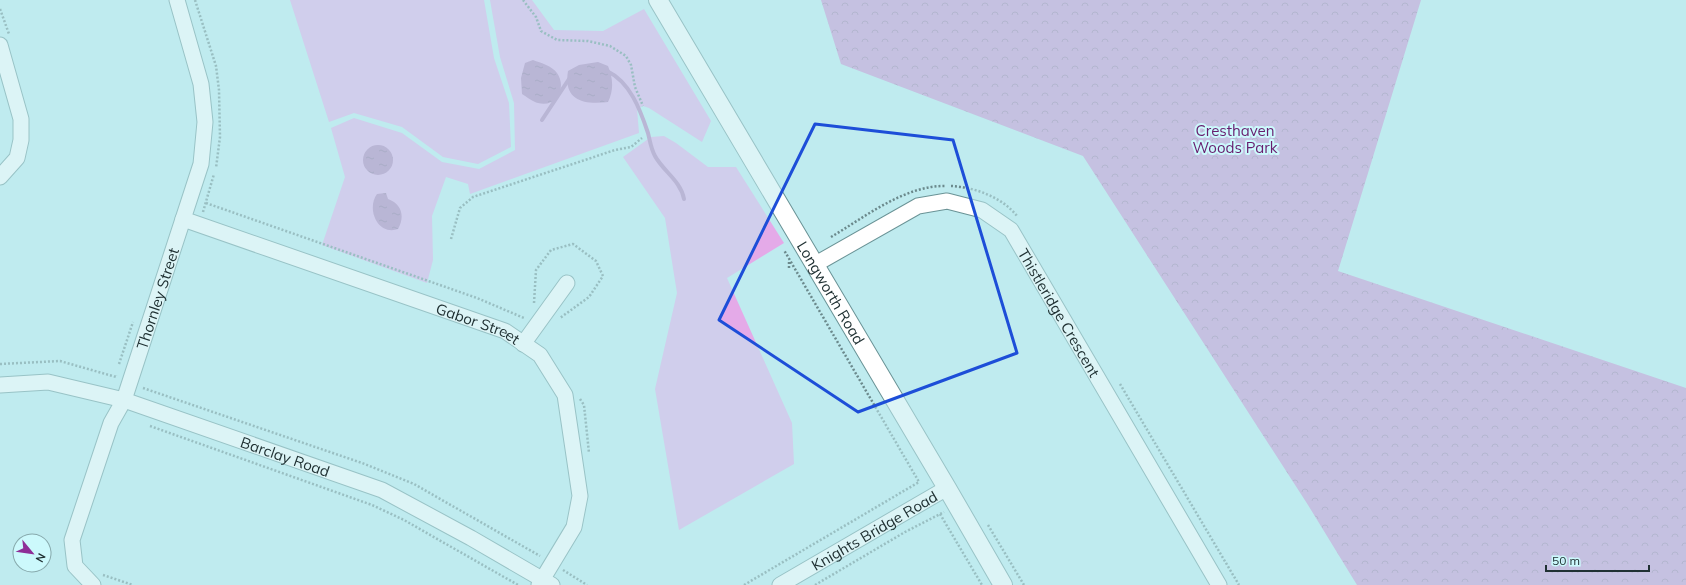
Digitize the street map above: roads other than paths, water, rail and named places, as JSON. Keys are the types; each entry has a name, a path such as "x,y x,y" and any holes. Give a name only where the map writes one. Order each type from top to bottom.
{"street":[{"name":"Thornley Street","path":"95,579 75,566 72,540 111,423 124,400 201,164 205,122 201,84 177,0"},
{"name":"Longworth Road","path":"658,0 1003,585"},
{"path":"0,45 21,119 21,140 17,158 0,177"},
{"name":"Thistleridge Crescent","path":"814,265 918,206 947,201 982,210 1011,230 1219,585"},
{"name":"Gabor Street","path":"183,219 506,331 540,356 565,395 580,496 574,527 552,564 544,583"},
{"path":"523,344 567,283"},
{"name":"Barclay Road","path":"0,385 48,382 124,400 382,490 471,538 544,583"},
{"name":"Knights Bridge Road","path":"780,585 947,488"}],"water":[{"path":"533,60 552,68 560,79 561,84 558,95 555,99 545,104 532,101 522,94 521,78 525,63"},
{"path":"598,62 608,66 611,75 612,88 608,102 591,103 577,99 572,95 569,89 567,81 568,71 579,65"},
{"path":"378,145 384,146 392,154 392,166 384,174 378,175 372,174 364,166 363,160 364,154 372,146"},
{"path":"386,193 388,199 393,201 401,211 402,216 398,229 385,229 376,220 374,214 374,200 377,194"}],"waterway":[{"path":"607,71 622,82 633,97 645,124 654,153 658,161 676,181 684,199"},
{"path":"542,120 569,79"}],"park label":[{"name":"Cresthaven Woods Park","path":"1235,138"}]}
